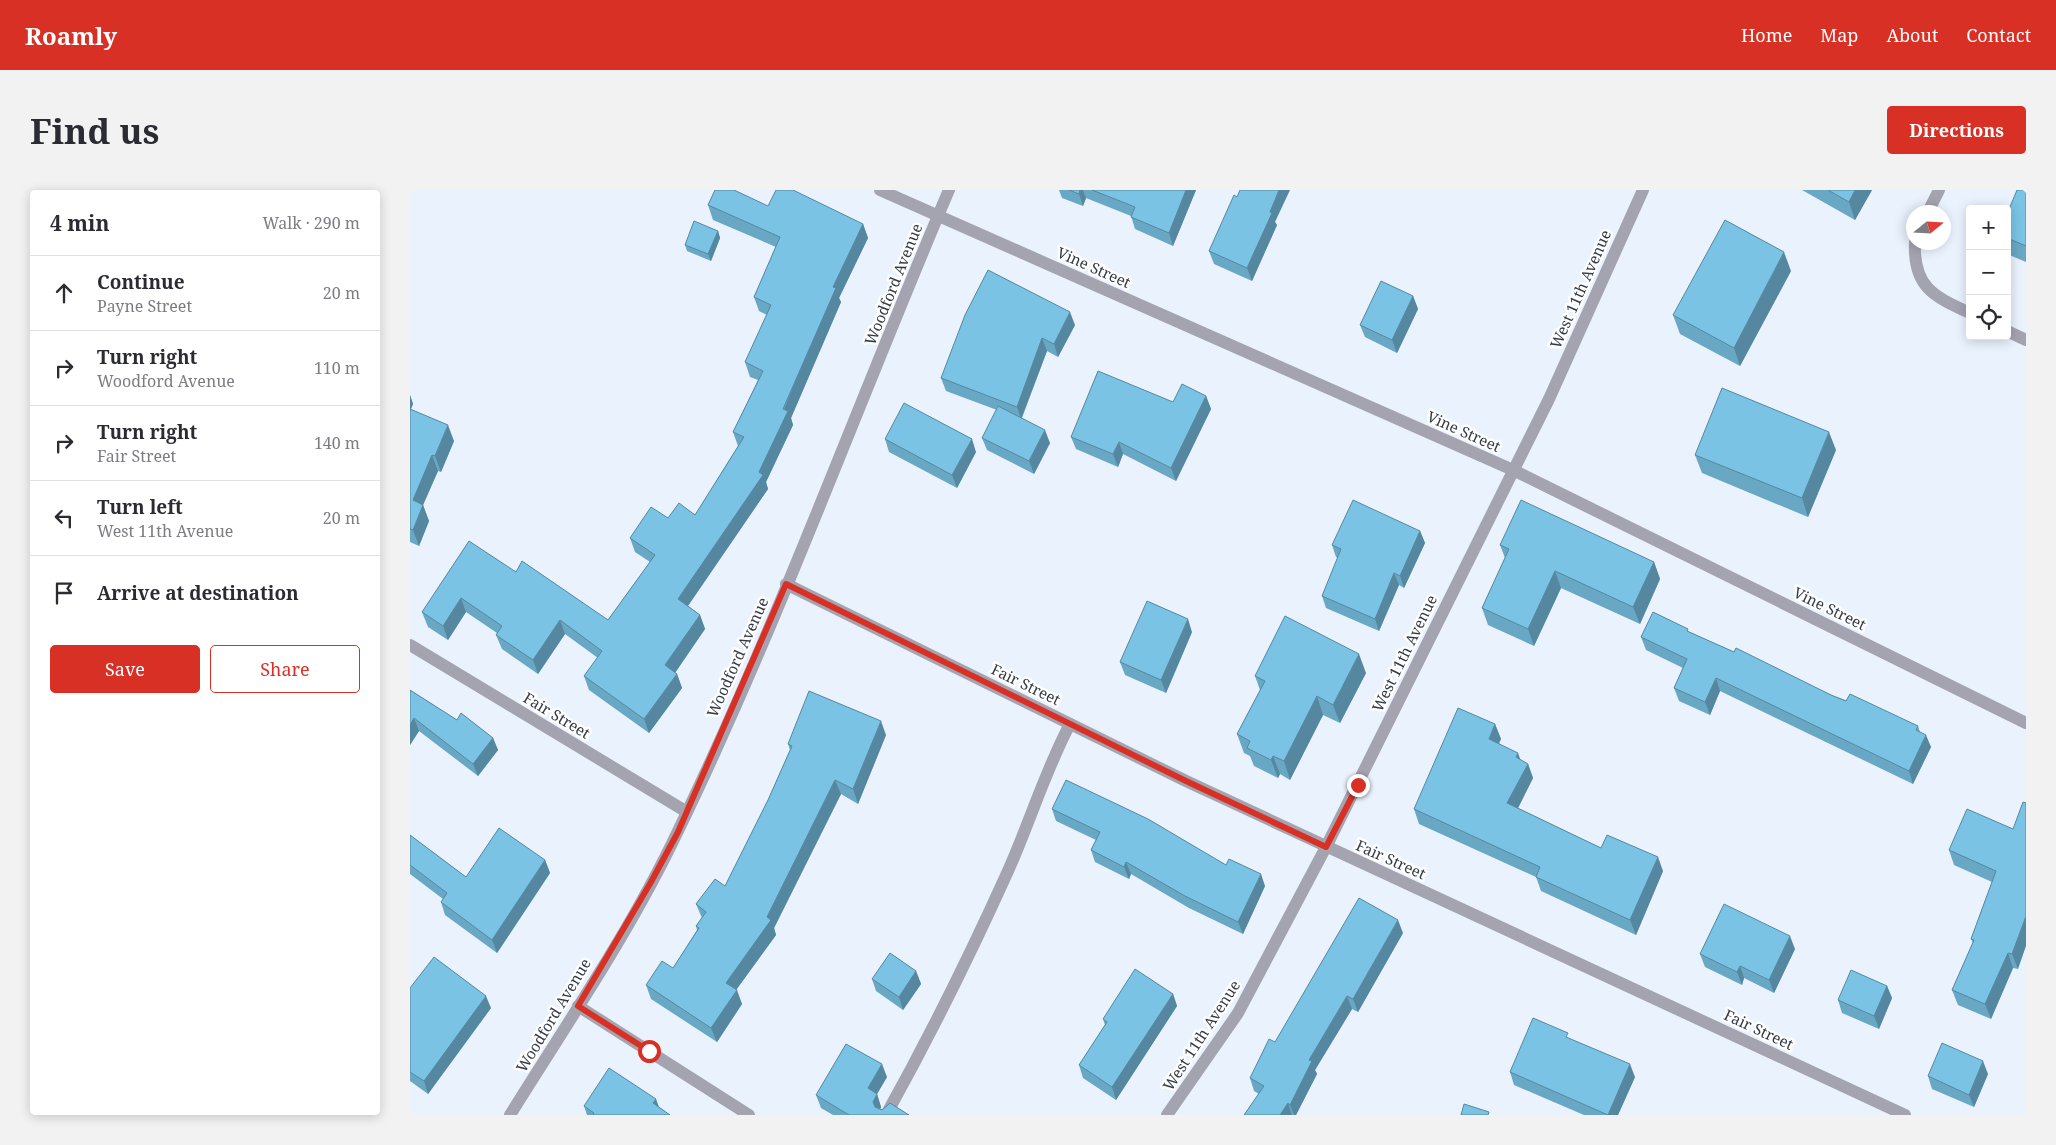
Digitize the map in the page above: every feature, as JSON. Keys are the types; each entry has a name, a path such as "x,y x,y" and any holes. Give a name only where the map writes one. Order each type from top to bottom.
{"street":[{"name":"Vine Street","path":"880,190 1513,470 2026,723"},
{"name":"Woodford Avenue","path":"510,1115 578,1006 651,882 687,812 786,584 949,190"},
{"name":"West 11th Avenue","path":"1167,1115 1238,1013 1326,847 1549,399 1643,190"},
{"path":"1931,205 1938,190"},
{"path":"1916,250 1915,259 1920,279 1937,297 1966,311"},
{"path":"2011,333 2026,340"},
{"name":"Fair Street","path":"786,584 1070,724 1326,847 1905,1115"},
{"name":"Fair Street","path":"410,645 687,812"},
{"path":"886,1115 912,1070 1008,871 1033,805 1070,724"},
{"path":"578,1006 749,1115"}],"building":[{"path":"715,190 734,190 768,206 776,190 793,190 863,224 833,287 836,288 783,409 788,411 759,472 763,475 678,599 700,615 665,665 677,674 644,719 584,676 602,651 560,620 533,660 496,635 502,626 461,598 443,626 422,612 469,541 516,572 522,561 608,620 655,555 630,538 651,507 668,518 679,503 695,515 744,437 733,432 763,371 745,362 771,305 754,297 780,237 708,205"},
{"path":"1069,190 1080,190 1079,194"},
{"path":"1092,190 1186,190 1169,233 1131,217 1135,207"},
{"path":"1240,190 1279,190 1270,212 1272,213 1247,268 1209,251 1234,195 1237,197"},
{"path":"1828,190 1855,190 1849,202"},
{"path":"2017,190 2026,190 2026,246 2011,240 2011,205"},
{"path":"1725,220 1784,252 1734,348 1673,315"},
{"path":"694,221 718,231 708,254 685,245"},
{"path":"988,270 1070,312 1054,344 1042,338 1017,407 941,378 965,315"},
{"path":"1381,281 1413,296 1392,340 1360,325"},
{"path":"1098,371 1173,402 1182,384 1206,396 1171,468 1119,442 1113,454 1071,437"},
{"path":"1722,388 1829,432 1802,498 1695,455"},
{"path":"904,403 972,439 952,475 885,439"},
{"path":"998,406 1045,430 1029,461 982,438"},
{"path":"410,409 448,425 435,456 432,455 413,500 423,505 413,530 410,529"},
{"path":"1353,500 1420,531 1400,576 1394,573 1375,619 1322,596 1341,549 1332,545"},
{"path":"1521,500 1654,562 1633,607 1555,571 1528,629 1482,608 1509,549 1500,545"},
{"path":"1147,601 1188,619 1161,680 1120,662"},
{"path":"1653,612 1688,629 1687,631 1734,652 1736,648 1831,695 1846,701 1850,694 1918,726 1916,730 1926,735 1909,771 1716,678 1705,702 1674,688 1687,659 1641,637"},
{"path":"1285,616 1359,654 1333,705 1317,696 1284,761 1273,756 1271,760 1247,748 1250,741 1237,734 1265,681 1255,676"},
{"path":"410,690 457,720 461,713 493,738 473,764 414,718 410,725"},
{"path":"809,691 881,721 853,789 835,780 767,917 771,920 726,983 737,990 711,1028 646,985 662,961 673,968 699,928 696,926 706,912 696,904 715,879 725,886 768,800 792,746 788,744"},
{"path":"1458,708 1495,724 1489,739 1518,753 1516,757 1528,764 1507,803 1601,848 1607,835 1658,857 1630,920 1536,877 1540,867 1414,809"},
{"path":"1066,780 1148,819 1226,865 1229,859 1261,874 1238,922 1185,896 1126,862 1124,867 1091,850 1100,832 1052,809"},
{"path":"2023,802 2026,803 2026,916 2012,954 2008,953 1985,1004 1952,990 1974,940 1971,939 1996,871 1949,850 1967,809 2013,829"},
{"path":"499,828 545,860 492,940 441,902 447,893 410,865 410,835 466,877"},
{"path":"1359,898 1398,920 1353,999 1347,996 1309,1060 1312,1061 1290,1105 1288,1103 1280,1115 1244,1115 1264,1086 1250,1078 1269,1039 1275,1042"},
{"path":"1724,904 1790,936 1769,980 1740,966 1737,972 1700,954"},
{"path":"890,953 916,971 899,997 872,979"},
{"path":"434,957 486,996 424,1081 410,1072 410,988"},
{"path":"1135,969 1173,994 1112,1087 1079,1065 1107,1022 1103,1019"},
{"path":"1851,970 1887,986 1874,1016 1838,1000"},
{"path":"1533,1018 1568,1033 1566,1037 1630,1064 1608,1115 1510,1072"},
{"path":"1942,1043 1983,1061 1969,1095 1928,1076"},
{"path":"846,1044 882,1064 868,1088 877,1094 873,1102 875,1107 882,1110 890,1103 909,1115 849,1115 816,1095"},
{"path":"609,1068 656,1099 653,1103 670,1115 593,1115 594,1113 584,1106"},
{"path":"1464,1104 1489,1112 1488,1115 1461,1115"}],"route":[{"path":"649,1051 578,1006 651,882 678,832 786,584 1186,781 1326,847 1358,785"}]}
